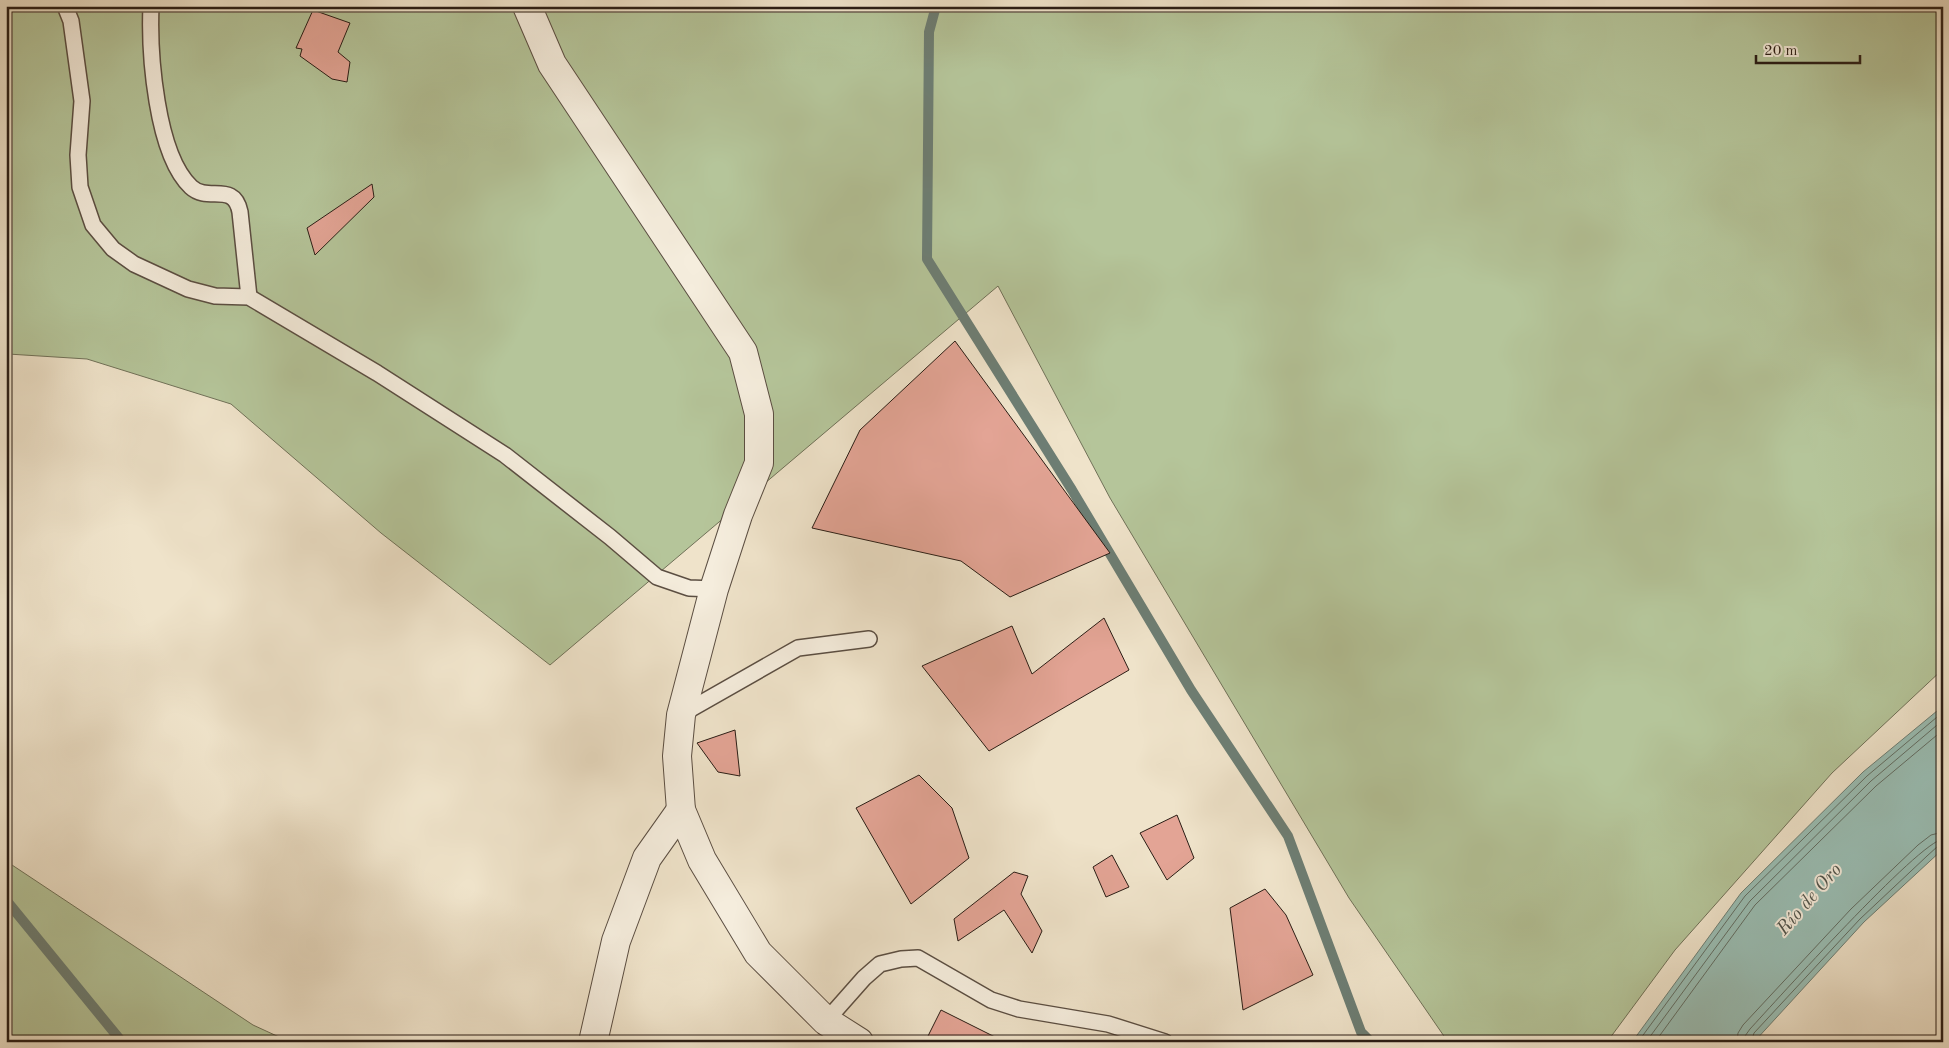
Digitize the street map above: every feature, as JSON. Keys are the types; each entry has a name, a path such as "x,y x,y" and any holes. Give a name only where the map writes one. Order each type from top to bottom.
{"street":[{"path":"527,6 552,64 743,352 759,414 759,463 738,515 714,589 681,715 676,756 681,810 702,860 758,953 826,1020 859,1042"},
{"path":"593,1042 616,940 647,858 681,810"}],"lane":[{"path":"65,6 71,21 82,101 78,155 80,187 94,225 113,249 142,268 188,289 215,296 249,297 377,373 505,454 610,537 657,577 689,588 714,589"},
{"path":"151,6 153,84 165,139 174,163 192,189 208,194 228,195 238,202 249,297"},
{"path":"681,715 798,648 870,639"},
{"path":"826,1020 864,978 880,964 901,959 918,958 991,1000 1019,1009 1108,1024 1165,1042"}],"green space":[{"path":"6,6 1943,6 1943,669 1832,773 1675,950 1607,1042 1448,1042 1349,898 1110,498 998,286 550,665 381,533 231,404 87,359 8,354 6,357"},
{"path":"6,861 253,1025 290,1042 6,1042"}],"water":[{"name":"Río de Oro","path":"1943,706 1943,849 1864,922 1754,1042 1632,1042 1741,893 1863,772"}],"building":[{"path":"313,10 350,23 338,52 350,62 347,82 332,79 300,56 302,49 296,48"},
{"path":"372,184 374,197 315,255 307,228"},
{"path":"955,341 1110,553 1010,597 961,561 812,528 860,430"},
{"path":"1104,618 1129,670 989,751 922,666 1012,626 1032,674"},
{"path":"735,730 740,776 718,772 697,743"},
{"path":"919,775 952,808 969,858 911,904 856,808"},
{"path":"1177,815 1194,858 1167,880 1140,833"},
{"path":"1112,855 1129,887 1106,897 1093,867"},
{"path":"1014,872 1028,876 1021,894 1042,931 1032,953 1004,910 958,941 954,919"},
{"path":"1265,889 1286,915 1313,975 1243,1010 1230,908"},
{"path":"941,1010 1005,1042 925,1042"}],"waterway":[{"path":"936,6 929,32 927,259 1072,490 1191,690 1288,836 1361,1032 1371,1042"},
{"path":"6,900 122,1042"}]}
